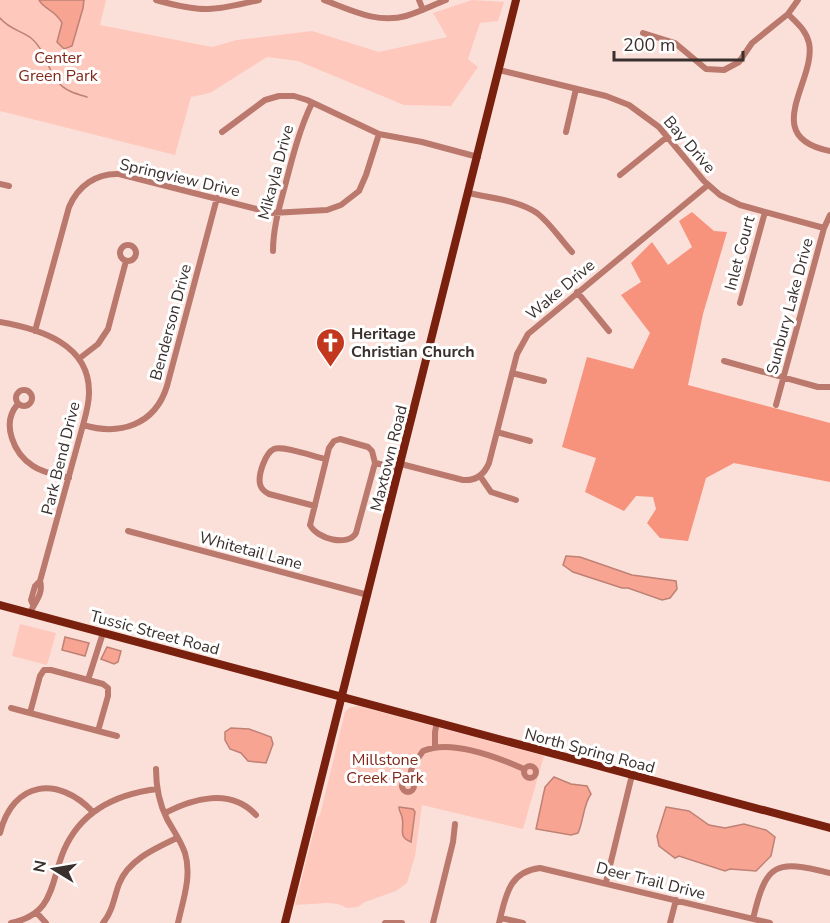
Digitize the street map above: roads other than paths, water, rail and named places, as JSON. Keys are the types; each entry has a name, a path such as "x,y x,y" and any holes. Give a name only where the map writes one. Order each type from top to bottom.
{"main road":[{"name":"Maxtown Road","path":"285,923 478,157 515,0"},
{"name":"Tussic Street Road","path":"0,605 32,609 103,633 343,696"},
{"name":"North Spring Road","path":"343,696 830,828"}],"street":[{"path":"156,0 202,10 224,9 240,2 259,0"},
{"path":"324,0 360,14 380,18 399,18 446,0"},
{"path":"419,0 423,10"},
{"path":"643,33 671,41 703,68 718,71 729,69 739,62 758,36 788,14 798,0"},
{"path":"788,14 805,32 810,52 794,108 796,128 801,137 811,145 830,151"},
{"name":"Bay Drive","path":"499,70 612,98 629,105 650,119 668,136 708,185 726,199 824,228"},
{"path":"566,132 576,89"},
{"path":"222,132 259,103 272,98 294,96 312,102 379,134 422,142 478,157"},
{"name":"Mikayla Drive","path":"273,250 274,229 301,127 312,102"},
{"name":"Springview Drive","path":"35,331 69,207 75,194 89,181 104,175 119,174 278,214 327,210 348,201 358,191 365,179 379,134"},
{"path":"620,175 668,136"},
{"path":"0,184 9,186"},
{"name":"Wake Drive","path":"480,476 489,463 517,354 528,334 708,185"},
{"path":"469,193 533,211 572,252"},
{"name":"Benderson Drive","path":"83,425 109,430 130,426 149,415 163,397 217,198"},
{"name":"Inlet Court","path":"740,303 765,212"},
{"name":"Sunbury Lake Drive","path":"776,405 824,228 830,215"},
{"path":"0,322 35,331 63,342 80,358 98,344 108,329 126,261"},
{"path":"577,292 609,331"},
{"name":"Park Bend Drive","path":"32,609 31,600 35,586 40,581 89,402 89,384 80,358"},
{"path":"724,361 818,387 830,387"},
{"path":"512,373 544,381"},
{"path":"17,405 10,426 12,437 21,456 36,468 69,478"},
{"path":"497,432 530,441"},
{"path":"340,439 368,447 372,451 375,463 356,533 352,539 346,542 317,535 310,525 329,448 334,441 340,439"},
{"path":"315,506 269,495 263,491 260,484 261,475 268,454 273,449 326,459"},
{"path":"375,463 463,480 471,480 480,476 495,494 516,500"},
{"name":"Whitetail Lane","path":"128,531 368,595"},
{"path":"88,680 103,633"},
{"path":"30,713 40,676 44,670 51,670 103,684 108,688 108,696 98,731"},
{"path":"11,708 117,736"},
{"path":"435,747 437,722"},
{"path":"409,780 412,767 423,751 443,746 459,748 524,769"},
{"path":"156,769 157,789 165,813 184,853 188,877 178,923"},
{"path":"606,882 632,775"},
{"path":"0,833 5,816 12,805 29,792 42,789 70,792 82,800 93,812"},
{"path":"11,923 27,918 36,912 50,894 68,842 93,812 124,796 157,789"},
{"path":"165,813 192,801 214,798 244,803 256,815"},
{"path":"433,923 453,842 455,824"},
{"path":"103,923 110,914 120,882 128,869 144,855 177,838"},
{"path":"753,919 763,883 776,870 795,865 830,873"},
{"name":"Deer Trail Drive","path":"500,920 510,886 517,877 533,868 547,868 770,923"},
{"path":"670,923 676,900"},
{"path":"36,912 46,923"},
{"path":"500,920 523,923"},
{"path":"385,923 402,923"}],"waterway":[{"path":"0,18 36,43 54,77 64,88 87,97"}],"place":[{"name":"Heritage Christian Church","path":"330,368"}],"park label":[{"name":"Center Green Park","path":"58,66"},
{"name":"Millstone Creek Park","path":"385,768"}]}
